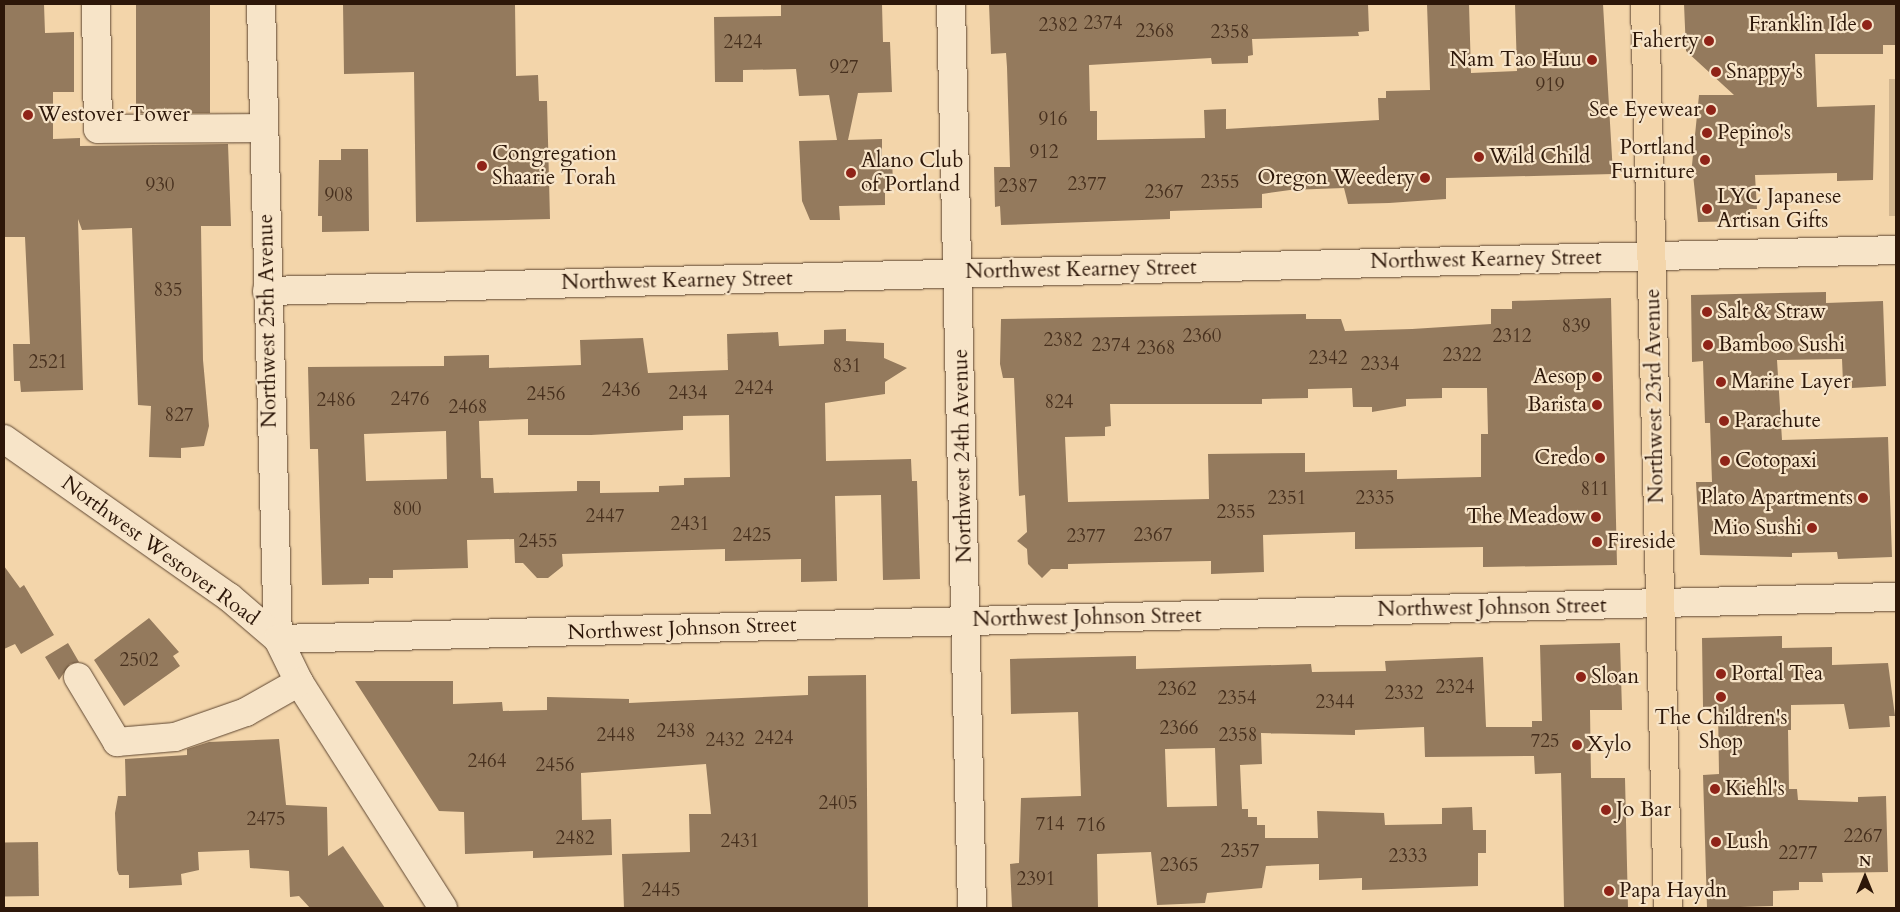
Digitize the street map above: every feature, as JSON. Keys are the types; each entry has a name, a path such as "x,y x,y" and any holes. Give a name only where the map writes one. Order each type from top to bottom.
{"main road":[{"name":"Northwest 23rd Avenue","path":"1644,4 1668,908"}],"street":[{"path":"96,4 98,129 263,128"},
{"name":"Northwest 25th Avenue","path":"262,4 267,291 278,639"},
{"name":"Northwest 24th Avenue","path":"950,4 959,273 972,908"},
{"name":"Northwest Kearney Street","path":"267,291 1896,250"},
{"name":"Northwest Westover Road","path":"4,439 229,597 278,639 299,682 443,908"},
{"name":"Northwest Johnson Street","path":"278,639 1896,597"},
{"path":"78,677 117,742 176,737 246,712 299,682"}],"shaded area":[{"path":"1889,79 1896,79 1896,216 1889,216"}],"building":[{"path":"4,4 44,4 45,33 74,32 74,92 53,92 53,139 80,138 80,146 228,144 231,226 201,226 203,360 209,426 204,446 181,448 181,458 149,457 151,406 138,405 132,228 82,230 78,219 83,390 21,392 20,381 14,381 13,344 30,344 25,237 4,237"},
{"path":"136,4 210,4 210,113 136,113"},
{"name":"Congregation Shaarie Torah","path":"343,4 515,4 516,76 538,75 539,101 547,101 550,219 416,222 414,72 344,74"},
{"path":"781,4 882,4 883,42 890,42 892,92 858,93 848,140 882,139 882,156 892,156 893,185 885,186 885,205 839,206 840,220 810,220 802,201 799,141 837,140 829,95 799,96 796,69 743,70 743,82 715,82 714,17 781,16"},
{"path":"989,4 1368,4 1369,31 1358,32 1359,36 1252,39 1253,55 1248,56 1248,63 1212,64 1211,58 1089,65 1090,111 1097,111 1097,140 1205,138 1204,110 1226,109 1226,129 1379,120 1378,98 1386,98 1386,91 1430,90 1427,4 1469,4 1471,73 1517,71 1515,4 1603,4 1613,174 1446,178 1446,199 1348,204 1344,188 1290,190 1262,194 1262,208 1170,211 1170,219 1001,225 1000,206 995,207 994,167 1010,167 1007,67 1006,53 991,54"},
{"path":"1684,4 1896,4 1896,45 1883,45 1883,54 1815,54 1817,107 1875,105 1873,180 1837,181 1837,173 1755,175 1757,209 1749,209 1749,221 1698,222 1692,165 1699,95 1734,95 1686,51"},
{"path":"341,149 368,149 369,231 322,232 322,216 318,216 319,160 341,160"},
{"path":"1826,292 1826,303 1883,301 1886,386 1852,388 1852,382 1843,383 1842,359 1777,360 1782,440 1888,437 1892,557 1838,559 1837,552 1792,553 1792,557 1700,555 1696,482 1712,482 1710,423 1705,423 1703,361 1692,362 1691,295"},
{"path":"1611,298 1617,565 1483,567 1483,547 1355,549 1355,532 1263,535 1264,572 1211,574 1211,561 1068,564 1068,569 1051,569 1042,578 1028,564 1027,549 1017,541 1027,532 1025,495 1019,496 1014,378 1003,378 1000,364 1001,319 1306,314 1306,319 1341,319 1345,331 1412,329 1491,324 1491,309 1512,309 1512,301","holes":["1352,388 1353,407 1372,407 1372,412 1406,406 1406,399 1442,398 1442,388 1487,388 1488,434 1481,434 1481,477 1397,479 1397,470 1305,472 1305,453 1208,454 1209,499 1068,502 1065,437 1105,436 1105,427 1111,426 1110,404 1262,404 1262,399 1308,398 1308,389"]},
{"path":"846,329 846,341 884,343 884,358 907,368 885,382 885,394 825,403 826,461 911,459 912,481 917,481 920,579 883,580 881,495 835,496 837,581 801,582 801,559 725,561 725,549 562,554 563,566 548,578 537,578 523,563 515,563 514,539 467,540 468,568 393,570 393,578 369,578 369,584 322,585 318,449 310,449 308,367 444,366 444,356 489,355 489,368 581,365 580,340 643,338 648,373 728,370 727,334 778,332 779,346 824,344 824,330","holes":["729,415 730,477 684,478 684,485 659,486 659,492 600,493 600,481 577,481 577,491 494,493 493,478 481,478 479,421 528,419 528,435 591,435 683,430 683,416","446,431 447,479 366,481 364,434"]},
{"path":"4,566 20,588 24,585 54,635 21,654 15,644 4,649"},
{"path":"149,618 179,652 173,656 180,666 124,706 94,660"},
{"path":"1782,636 1782,648 1832,647 1832,665 1888,663 1895,716 1889,716 1890,727 1849,729 1844,704 1791,705 1791,730 1788,730 1789,789 1797,789 1798,800 1858,802 1858,797 1886,796 1888,872 1822,873 1823,882 1799,882 1799,890 1773,891 1773,906 1707,908 1703,775 1719,774 1718,707 1703,707 1702,638"},
{"path":"68,643 79,662 70,664 59,680 45,657"},
{"path":"1620,643 1622,710 1590,710 1591,778 1625,778 1628,908 1564,908 1561,773 1535,774 1534,756 1425,757 1424,727 1355,730 1355,735 1261,733 1262,764 1240,765 1242,809 1248,809 1248,817 1257,817 1257,825 1265,825 1265,838 1318,838 1317,811 1384,813 1385,825 1442,824 1442,808 1472,807 1473,830 1486,830 1486,853 1478,853 1478,886 1362,890 1362,878 1319,880 1319,864 1266,866 1262,888 1207,893 1205,903 1157,905 1151,852 1097,854 1098,908 1012,908 1010,864 1019,863 1021,798 1081,796 1078,712 1011,714 1010,659 1136,656 1136,669 1311,664 1312,672 1386,671 1385,661 1483,657 1486,727 1532,727 1532,721 1542,721 1540,645","holes":["1215,748 1217,806 1167,807 1165,749"]},
{"path":"866,675 868,908 624,908 622,854 690,852 689,814 711,814 706,764 581,773 582,820 611,819 612,855 533,858 533,851 465,854 464,812 439,811 355,681 453,681 453,704 502,702 503,711 547,710 547,697 629,699 629,703 808,695 808,676"},
{"path":"279,739 286,805 327,807 328,856 343,846 385,908 310,908 299,896 290,897 289,871 250,868 249,850 198,852 199,870 181,874 182,885 129,888 129,875 119,875 117,870 115,813 118,796 126,796 125,759 187,755 187,749 209,742"},
{"path":"38,842 39,896 5,897 4,843"}],"place":[{"name":"Franklin Ide","path":"1867,25"},
{"name":"Faherty","path":"1709,41"},
{"name":"Nam Tao Huu","path":"1592,60"},
{"name":"Snappy's","path":"1716,72"},
{"name":"See Eyewear","path":"1711,110"},
{"name":"Westover Tower","path":"28,115"},
{"name":"Pepino's","path":"1707,133"},
{"name":"Wild Child","path":"1479,157"},
{"name":"Portland Furniture","path":"1705,160"},
{"name":"Congregation Shaarie Torah","path":"482,166"},
{"name":"Alano Club of Portland","path":"851,173"},
{"name":"Oregon Weedery","path":"1425,178"},
{"name":"LYC Japanese Artisan Gifts","path":"1707,209"},
{"name":"Salt & Straw","path":"1707,312"},
{"name":"Bamboo Sushi","path":"1708,345"},
{"name":"Aesop","path":"1597,377"},
{"name":"Marine Layer","path":"1721,382"},
{"name":"Barista","path":"1597,405"},
{"name":"Parachute","path":"1724,421"},
{"name":"Credo","path":"1600,458"},
{"name":"Cotopaxi","path":"1725,461"},
{"name":"Plato Apartments","path":"1863,498"},
{"name":"The Meadow","path":"1596,517"},
{"name":"Mio Sushi","path":"1812,528"},
{"name":"Fireside","path":"1597,542"},
{"name":"Portal Tea","path":"1721,674"},
{"name":"Sloan","path":"1581,677"},
{"name":"The Children's Shop","path":"1721,697"},
{"name":"Xylo","path":"1577,745"},
{"name":"Kiehl's","path":"1715,789"},
{"name":"Jo Bar","path":"1606,810"},
{"name":"Lush","path":"1716,842"},
{"name":"Papa Haydn","path":"1609,891"}]}
